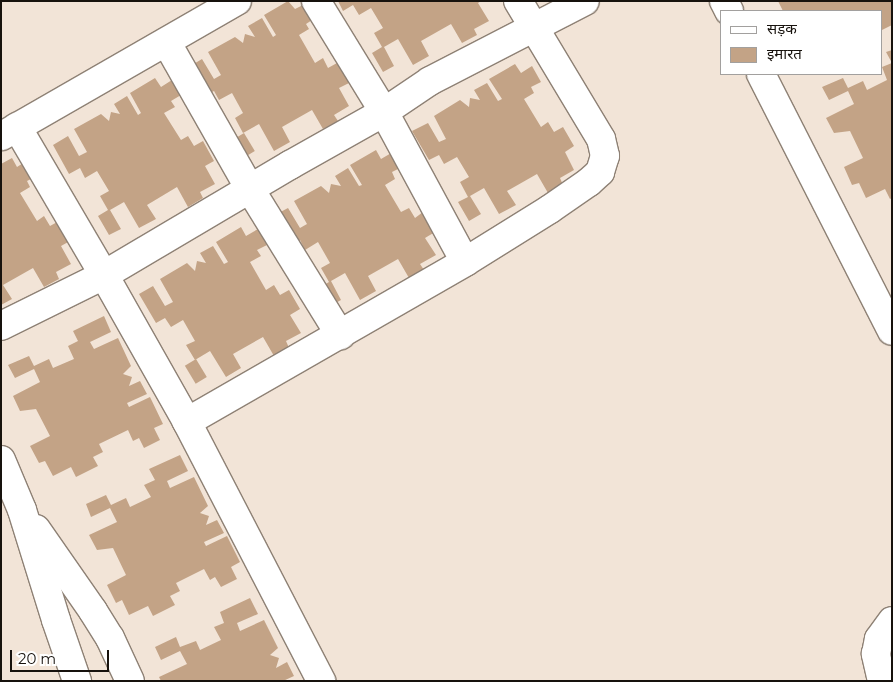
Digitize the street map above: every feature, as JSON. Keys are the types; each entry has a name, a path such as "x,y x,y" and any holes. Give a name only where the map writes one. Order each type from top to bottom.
{"street":[{"path":"237,1 167,43 9,132 104,275 186,422 321,681"},
{"path":"316,1 384,112 465,262"},
{"path":"186,422 340,336 465,262 589,182 600,172 605,156 601,138 535,26 518,1"},
{"path":"1,326 104,275 384,112 430,81 585,1"},
{"path":"167,43 250,189 340,336"},
{"path":"762,75 892,331"},
{"path":"1,460 22,510 77,681"},
{"path":"22,510 93,611 110,638 130,681"},
{"path":"882,681 876,654 878,639 892,622"}],"building":[{"path":"288,1 295,9 307,3 315,18 306,24 309,29 299,35 315,63 323,58 328,68 337,63 349,83 339,88 349,106 334,115 338,121 323,129 312,110 282,127 290,142 274,151 259,124 243,133 235,118 243,113 232,93 219,100 214,91 204,96 187,68 202,59 214,79 221,75 208,52 235,37 243,43 245,34 255,37 248,26 262,18 273,37 276,35 264,15"},
{"path":"338,1 481,1 478,3 489,21 474,29 477,35 462,43 451,24 421,41 429,56 413,65 398,39 384,47 394,66 383,72 372,53 382,47 374,33 383,28 371,8 359,15 353,5 343,11"},
{"path":"778,1 892,1 892,25 883,30 883,10 782,10"},
{"path":"892,50 892,63 886,52"},
{"path":"892,63 892,198 890,199 885,189 866,198 859,183 852,185 844,167 863,158 850,131 834,133 826,118 854,104 848,91 829,100 822,87 843,78 848,88 863,81 867,90 887,80 883,67"},
{"path":"515,64 521,73 532,66 541,82 531,87 534,93 524,99 541,127 548,122 554,132 563,127 574,146 565,152 574,170 560,178 563,185 548,193 537,174 507,191 516,205 499,214 484,188 470,196 481,214 469,221 458,202 468,197 460,182 469,177 457,157 444,164 439,155 429,160 412,131 428,123 439,142 446,139 434,116 460,100 469,107 470,98 480,100 474,90 487,83 498,101 502,99 489,79"},
{"path":"155,78 161,87 172,80 181,95 171,101 175,107 164,113 181,140 188,136 194,146 203,141 214,161 205,166 215,184 200,192 203,198 188,207 177,187 147,205 156,219 139,228 124,202 110,210 121,229 109,235 98,216 108,210 100,196 109,191 97,171 85,178 80,168 69,174 53,145 68,136 79,156 87,152 74,129 101,114 109,121 111,112 120,114 114,104 127,96 138,115 141,113 130,93"},
{"path":"244,133 255,151 244,158 233,140"},
{"path":"376,150 381,159 393,152 402,167 392,172 395,179 385,185 401,212 409,208 415,218 423,212 435,232 425,238 436,255 420,264 424,270 409,278 398,259 368,276 376,291 360,300 345,273 331,281 341,300 330,306 319,288 329,282 321,268 330,263 318,242 305,250 300,240 290,246 273,216 288,208 300,228 307,224 294,201 321,186 329,193 331,184 341,186 335,176 348,168 359,186 362,185 350,165"},
{"path":"12,158 17,167 28,160 37,176 27,181 30,187 20,193 37,221 44,216 50,226 59,221 70,241 61,246 71,264 56,272 59,279 44,287 33,268 3,285 12,299 1,305 1,164"},
{"path":"241,227 246,236 258,229 267,245 257,250 261,256 250,262 266,290 274,285 280,295 289,290 300,309 290,315 301,333 286,341 289,348 274,356 263,337 233,354 241,368 226,377 210,351 195,360 186,345 195,341 183,320 171,327 165,318 156,323 139,294 153,286 165,306 173,302 160,279 187,263 195,271 197,261 206,263 200,253 213,246 224,264 228,262 216,242"},
{"path":"104,316 111,332 90,342 94,349 118,338 131,366 123,374 132,377 129,386 140,381 147,394 127,403 129,407 150,397 163,424 154,428 160,440 144,448 139,438 133,441 128,430 99,444 103,452 93,457 98,466 76,477 71,467 53,476 45,461 39,463 30,446 50,436 36,409 20,411 13,396 40,382 34,369 15,378 8,365 29,356 34,366 49,359 53,368 74,359 68,346 78,341 73,331"},
{"path":"196,359 207,377 196,384 185,366"},
{"path":"180,455 188,471 167,481 170,488 194,477 208,506 200,513 209,516 206,525 217,520 224,533 204,542 206,546 227,536 240,562 231,567 237,579 221,587 215,577 210,580 204,569 176,583 180,591 170,596 175,605 153,616 148,606 129,615 122,600 116,603 107,585 126,575 113,548 97,550 89,535 117,522 110,508 91,517 86,504 106,495 111,505 126,498 130,507 151,497 144,485 155,480 149,469"},
{"path":"250,598 258,614 237,623 240,631 264,620 278,648 270,655 279,658 276,668 287,662 294,676 283,681 161,681 159,677 187,664 180,651 161,660 155,647 176,637 180,647 196,641 200,650 221,640 214,627 224,623 220,612"}]}
